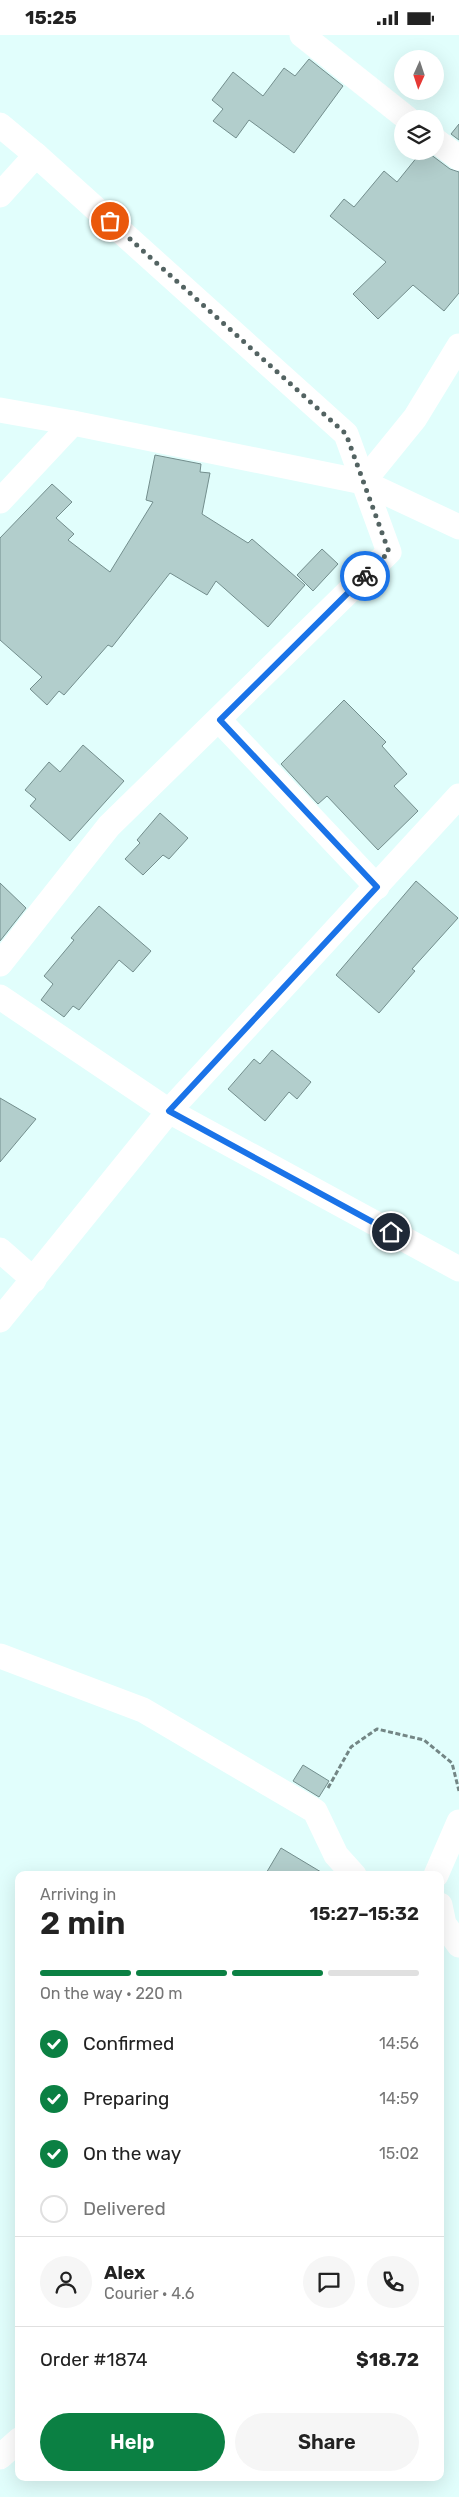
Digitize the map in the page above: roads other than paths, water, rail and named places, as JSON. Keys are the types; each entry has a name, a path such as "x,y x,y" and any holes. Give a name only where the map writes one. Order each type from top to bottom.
{"street":[{"path":"302,35 397,110"},
{"path":"0,125 36,155 346,434 389,552 220,720 109,826 0,964"},
{"path":"444,147 459,159"},
{"path":"0,195 36,155"},
{"path":"363,482 415,418 459,346"},
{"path":"0,410 363,482 459,527"},
{"path":"0,501 73,423"},
{"path":"220,720 377,887"},
{"path":"0,1320 169,1111 459,797"},
{"path":"0,997 169,1111 459,1269"},
{"path":"0,1250 34,1279"},
{"path":"0,1656 143,1710 315,1811 336,1855 350,1871"},
{"path":"438,1871 459,1822"},
{"path":"444,1923 459,1945"},
{"path":"0,2457 15,2444"}]}
